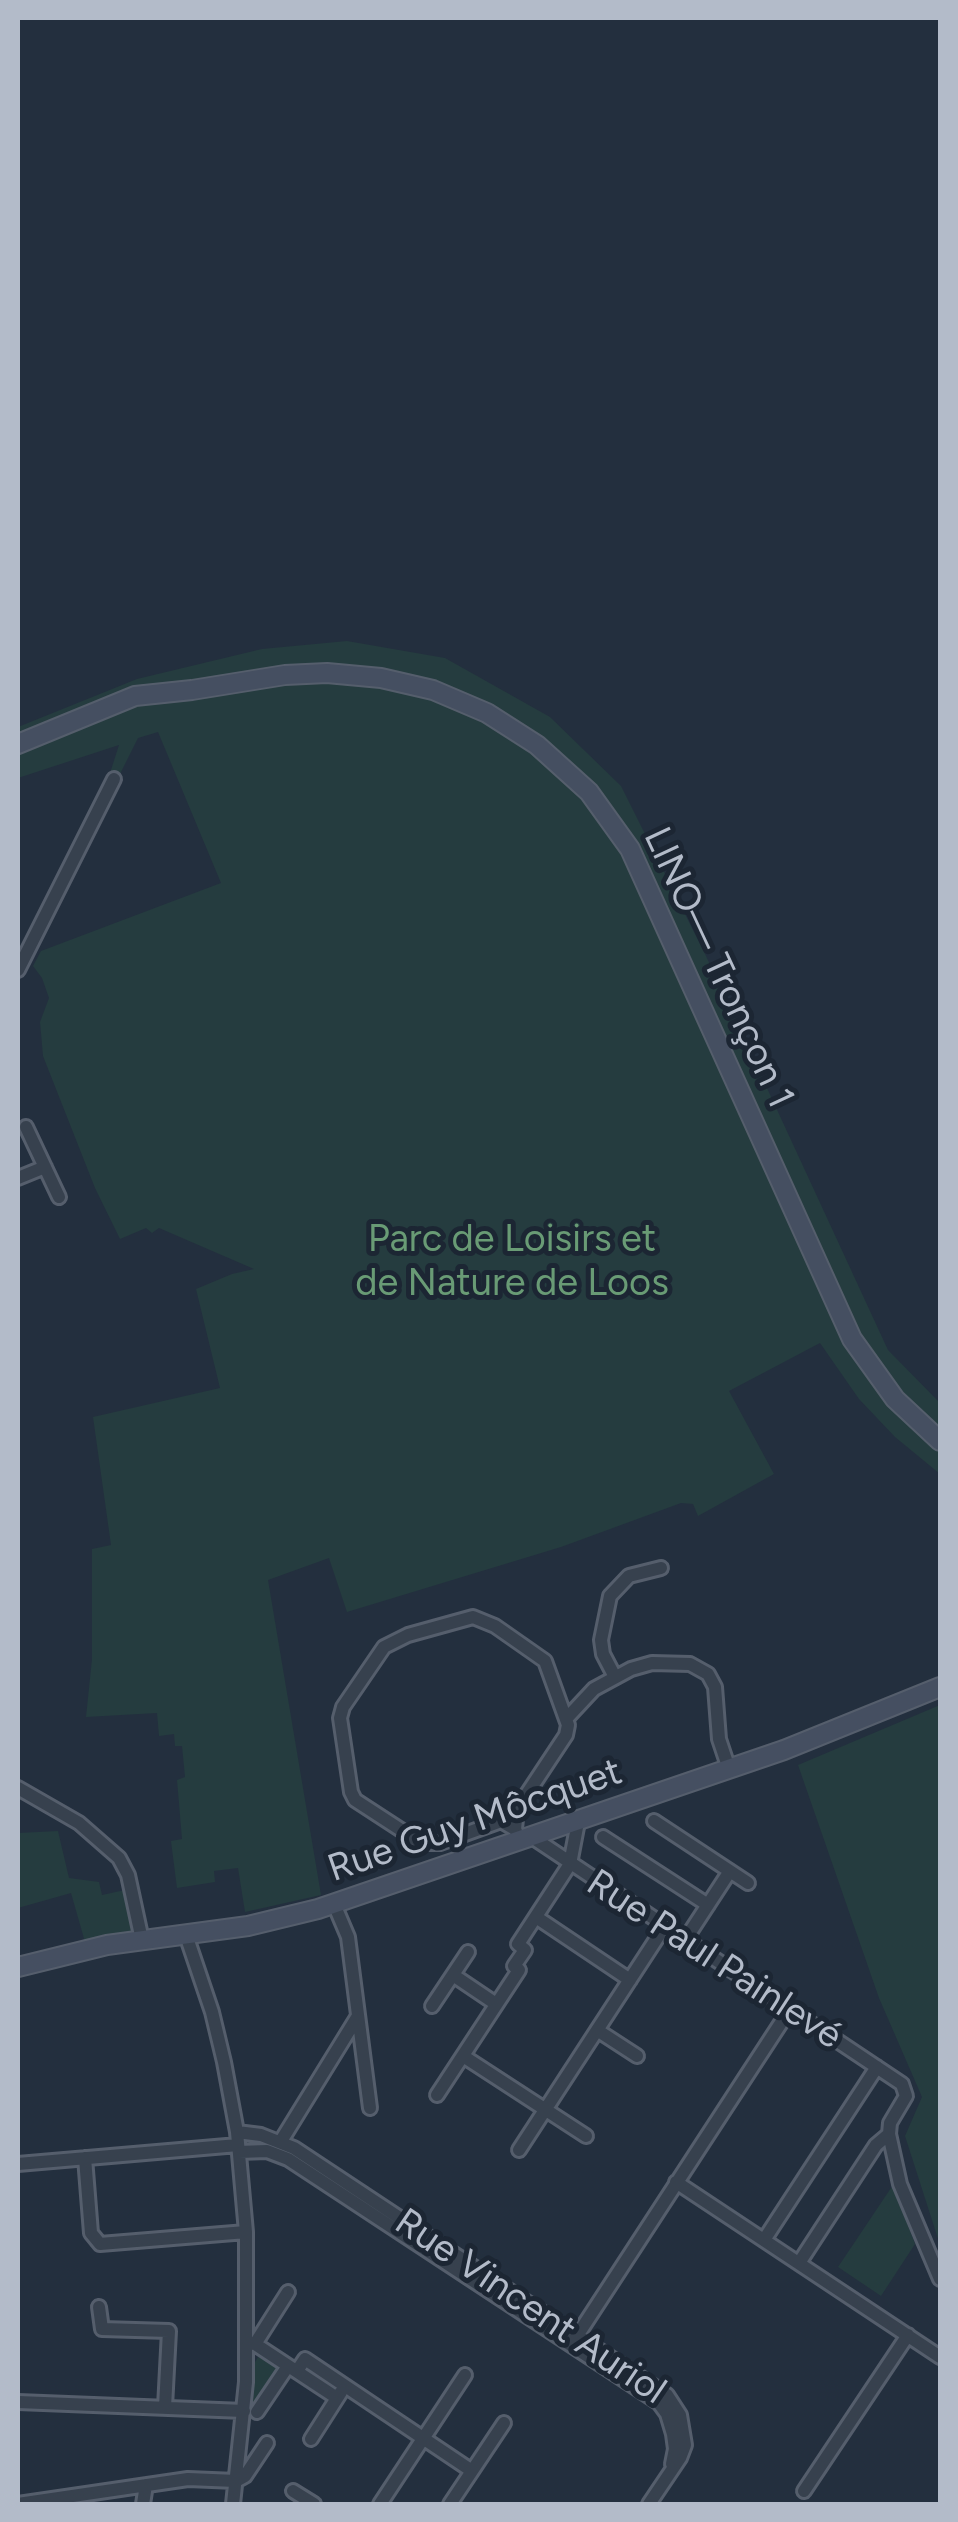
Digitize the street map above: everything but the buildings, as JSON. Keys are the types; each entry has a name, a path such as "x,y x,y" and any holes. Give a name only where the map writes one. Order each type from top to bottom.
{"main road":[{"name":"LINO— Tronçon 1","path":"18,744 135,696 311,673 395,680 444,694 488,713 528,738 580,782 614,824 643,871 852,1339 895,1399 940,1442"},
{"name":"Rue Guy Môcquet","path":"18,1967 95,1948 260,1923 334,1904 522,1836 578,1822 796,1746 940,1687"}],"street":[{"path":"18,970 114,779"},
{"path":"26,1128 59,1197"},
{"path":"18,1178 45,1167"},
{"path":"615,1676 602,1648 607,1602 623,1580 661,1568"},
{"path":"472,1617 486,1620 542,1658 567,1718 566,1735 517,1809 522,1836 501,1821 427,1844 411,1838 363,1806 351,1792 340,1726 343,1707 384,1647 472,1617"},
{"path":"567,1718 584,1696 615,1676 652,1662 685,1662 702,1669 715,1687 719,1739 729,1769"},
{"path":"18,1788 71,1817 118,1858 128,1875 142,1940"},
{"path":"654,1821 748,1883"},
{"path":"437,2095 519,1970 514,1966 525,1950 518,1944 570,1864 578,1822"},
{"name":"Rue Paul Painlevé","path":"522,1836 898,2080 906,2096 890,2123 889,2134"},
{"path":"602,1836 708,1905"},
{"path":"685,1940 730,1871"},
{"path":"334,1904 348,1937 370,2108"},
{"path":"536,1918 630,1980"},
{"path":"186,1935 215,2024 238,2143 246,2232 250,2411 233,2504"},
{"path":"519,2150 659,1935"},
{"path":"432,2006 468,1952"},
{"path":"452,1975 496,2004"},
{"path":"574,2340 790,2009"},
{"path":"280,2141 358,2016"},
{"path":"597,2030 636,2056"},
{"path":"462,2056 586,2136"},
{"path":"764,2240 877,2067"},
{"path":"799,2263 876,2145 889,2134 900,2184 940,2278"},
{"name":"Rue Vincent Auriol","path":"238,2143 280,2141 574,2340 662,2406 675,2449 668,2476 648,2504"},
{"path":"18,2164 238,2143"},
{"name":"Rue Vincent Auriol","path":"238,2143 284,2156 574,2340"},
{"path":"85,2158 91,2233 100,2244 246,2232"},
{"path":"676,2182 940,2357"},
{"path":"251,2344 288,2292"},
{"path":"98,2307 102,2328 169,2331 165,2407"},
{"path":"804,2492 908,2335"},
{"path":"251,2344 292,2368"},
{"path":"18,2402 250,2411 305,2359 341,2392 472,2471"},
{"path":"380,2504 465,2375"},
{"path":"311,2438 341,2392"},
{"path":"450,2504 504,2423"},
{"path":"18,2504 198,2478 236,2481 245,2476 267,2443"},
{"path":"143,2504 146,2486"},
{"path":"293,2491 314,2504"}],"green space":[{"name":"Parc de Loisirs et de Nature de Loos","path":"347,641 445,658 550,717 621,786 706,956 888,1350 940,1403 940,1474 895,1437 859,1399 820,1343 729,1391 774,1474 698,1516 693,1504 681,1503 561,1547 347,1612 329,1558 268,1580 321,1895 245,1912 238,1868 214,1871 215,1882 177,1888 171,1841 182,1839 177,1780 185,1777 182,1746 175,1746 174,1734 159,1736 157,1713 86,1717 92,1659 92,1549 111,1545 93,1417 220,1388 196,1289 254,1269 159,1228 152,1233 146,1228 120,1239 95,1188 43,1056 40,1022 49,998 33,966 41,951 221,883 158,732 138,738 118,778 109,776 119,745 18,778 18,727 137,679 262,649"},
{"path":"940,1705 940,2245 905,2136 922,2097 879,1998 798,1765"},
{"path":"58,1831 69,1878 99,1882 102,1895 125,1890 132,1932 85,1942 71,1893 18,1908 18,1833"},
{"path":"893,2185 915,2244 881,2296 838,2267"},
{"path":"258,2357 275,2364 277,2372 251,2412 254,2364"}]}
